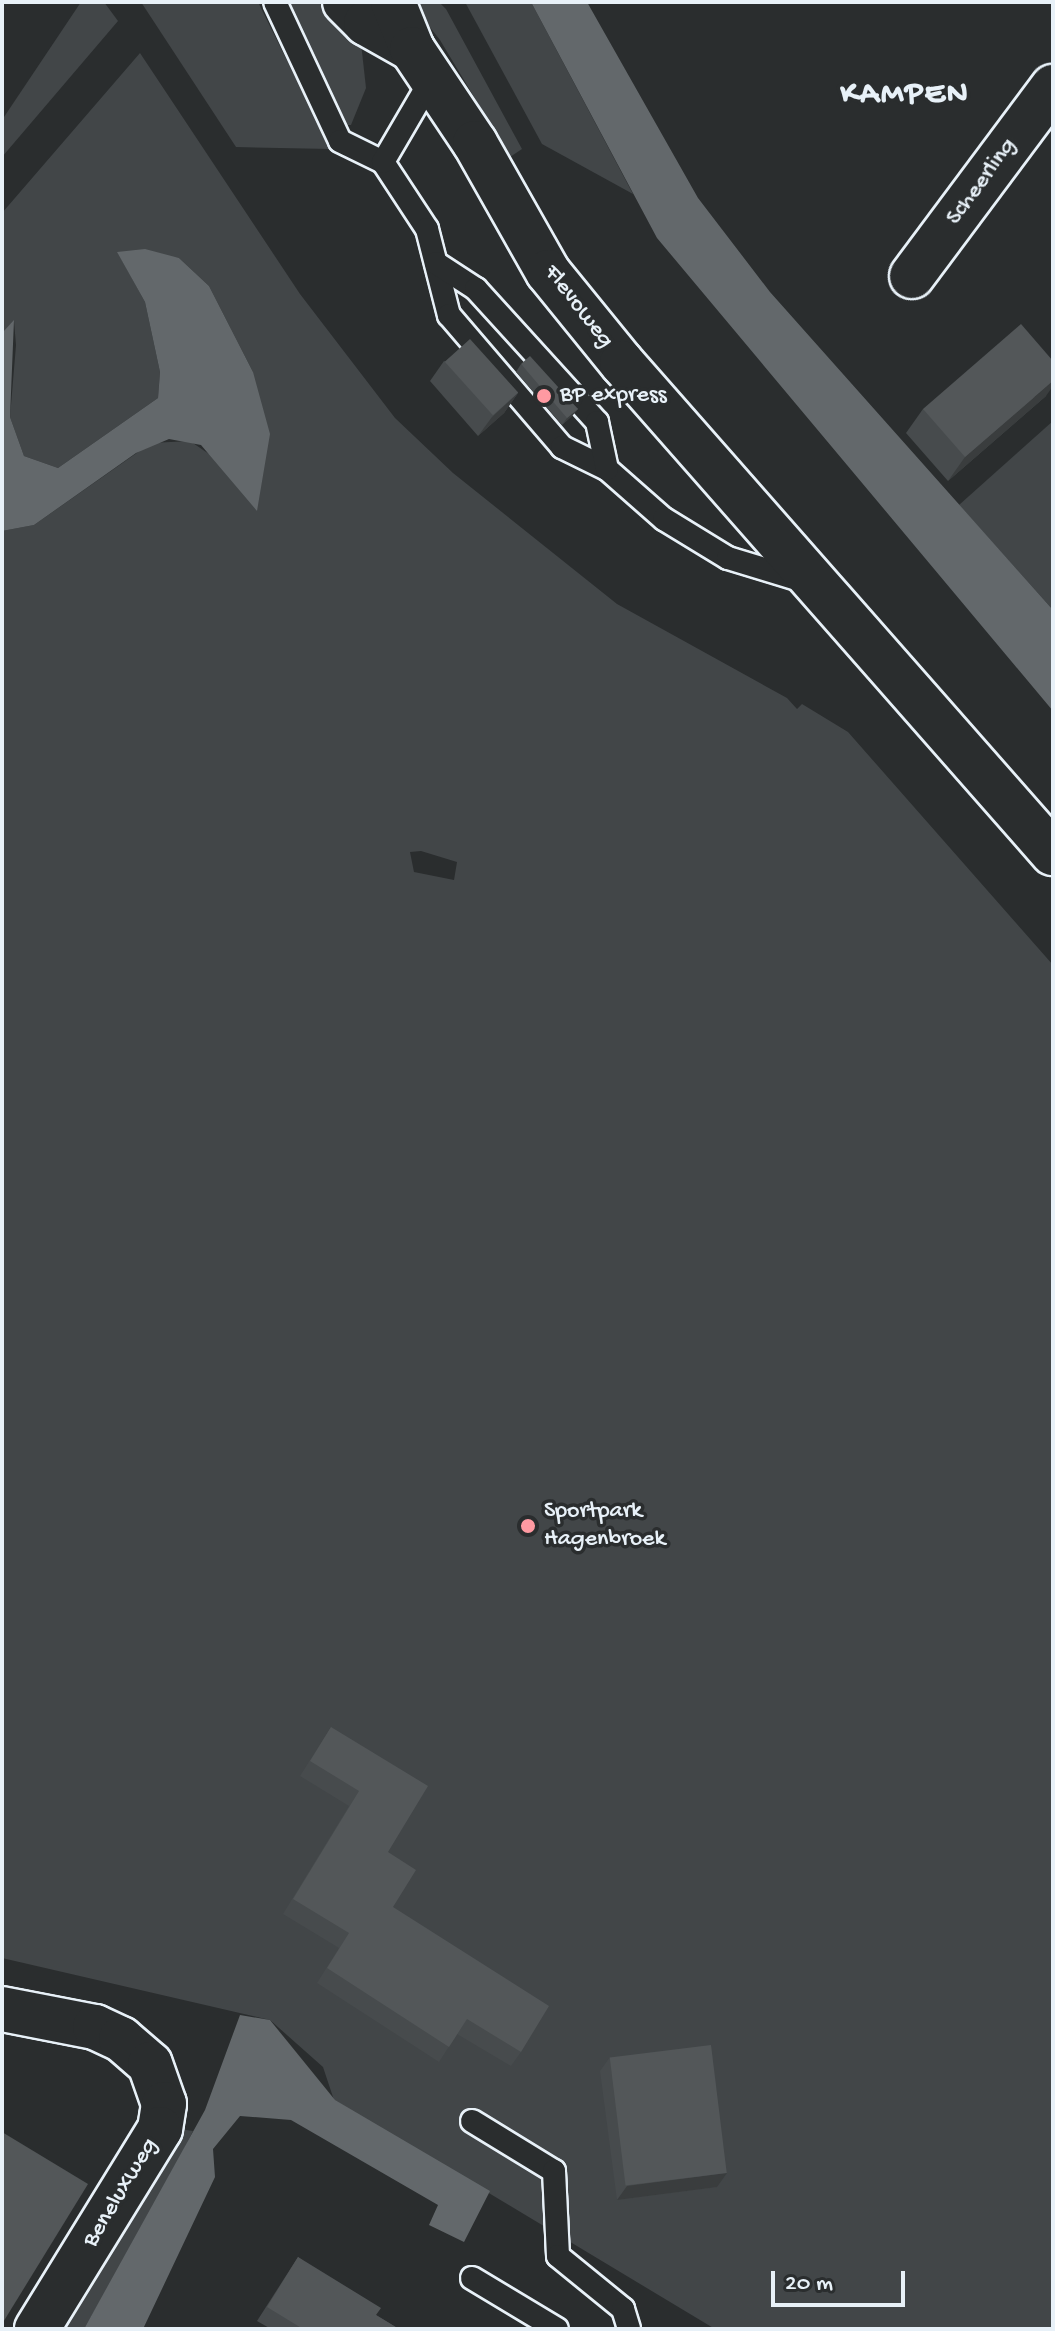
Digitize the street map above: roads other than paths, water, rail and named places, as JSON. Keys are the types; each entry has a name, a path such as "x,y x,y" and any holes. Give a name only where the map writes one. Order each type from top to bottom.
{"main road":[{"name":"Flevoweg","path":"345,2 366,23 422,63"},
{"name":"Flevoweg","path":"393,2 422,63 548,272 1053,853"},
{"name":"Scheerling","path":"912,276 1053,87"},
{"name":"Beneluxweg","path":"2,2009 95,2027 121,2039 150,2064 164,2104 160,2129 37,2329"}],"lane":[{"path":"275,2 340,141 383,162 427,229 449,315 562,447 607,469 664,519 728,558 819,586"},
{"path":"383,162 422,63"},
{"path":"436,263 476,289 597,422 607,469"},
{"path":"472,2121 554,2171 558,2256 623,2309 629,2329"},
{"path":"472,2278 557,2329"}],"place":[{"name":"BP express","path":"544,396"},
{"name":"Sportpark Hagenbroek","path":"528,1526"}],"district":[{"name":"KAMPEN","path":"905,95"}]}
